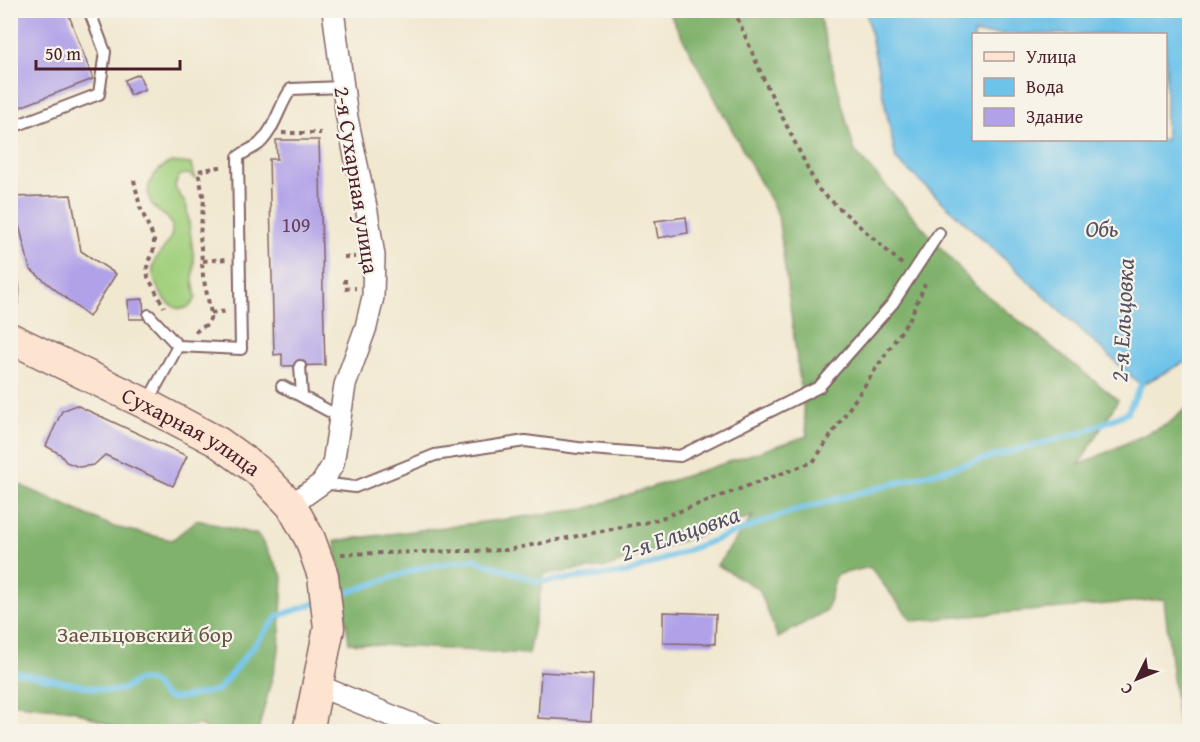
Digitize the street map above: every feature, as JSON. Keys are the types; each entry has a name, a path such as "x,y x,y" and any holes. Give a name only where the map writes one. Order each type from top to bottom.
{"street":[{"name":"2-я Сухарная улица","path":"322,483 333,464 345,385 373,297 375,264 342,87 333,10"},
{"name":"Сухарная улица","path":"10,338 218,442 256,470 291,505 310,538 320,566 329,628 308,732"},
{"path":"291,505 322,483"},
{"path":"319,686 431,732"}],"lane":[{"path":"10,128 99,94 105,52 89,10"},
{"path":"149,315 178,346 239,350 242,347 237,160 241,154 259,144 267,134 291,89 342,87"},
{"path":"322,483 355,487 435,455 525,441 578,448 680,456 819,387 893,303 939,233"},
{"path":"10,272 14,283 14,299 10,308"},
{"path":"146,404 178,346"},
{"path":"300,366 302,396"},
{"path":"282,386 340,417"}],"path":[{"path":"320,566 507,550 653,521 813,462 910,318 925,284 818,189 764,80 734,10"},
{"path":"267,134 321,133"},
{"path":"207,348 187,334 198,331 206,325 213,313 203,276 200,234 204,200 198,171 218,167"},
{"path":"134,180 140,207 154,239 154,249 147,264 148,277 165,310"},
{"path":"203,261 223,259"},
{"path":"345,279 345,286"}],"green space":[{"path":"668,11 818,11 854,150 973,284 1118,400 1079,465 1168,424 1189,406 1189,731 1179,731 1164,599 912,621 870,567 836,575 827,610 778,638 759,589 717,565 753,516 608,567 544,574 528,654 349,643 335,541 585,509 807,436 778,215"},
{"path":"171,162 191,164 195,179 190,175 181,175 175,185 186,204 194,260 193,281 196,298 190,306 183,309 176,308 163,296 154,280 153,272 153,265 170,239 172,226 167,217 154,207 148,194 149,187 154,175"},
{"name":"Заельцовский бор","path":"11,481 114,527 172,540 197,520 258,535 283,577 279,651 258,731 212,731 200,725 158,731 125,731 73,710 11,703"}],"water":[{"name":"Обь","path":"866,11 1189,11 1189,360 1141,385 896,159"}],"building":[{"path":"10,10 67,10 93,79 10,111"},
{"path":"139,74 145,89 130,95 125,80"},
{"path":"276,140 319,140 325,365 282,366 282,354 274,355 269,159 277,159"},
{"path":"71,195 81,251 116,274 89,317 30,269 12,197"},
{"path":"686,217 688,233 658,238 655,221"},
{"path":"143,299 144,319 129,319 128,300"},
{"path":"76,405 187,456 173,486 105,455 94,465 79,467 66,462 60,454 46,446 62,411"},
{"path":"663,612 716,614 715,644 663,643"},
{"path":"541,672 593,675 591,721 538,718"}],"waterway":[{"name":"2-я Ельцовка","path":"334,597 420,568 474,559 538,582 626,573 790,512 1083,432 1127,413 1141,385 1141,379"},
{"name":"2-я Ельцовка","path":"10,671 108,691 116,691 135,681 144,680 150,681 162,694 171,698 194,696 218,690 278,616 319,602"}]}
